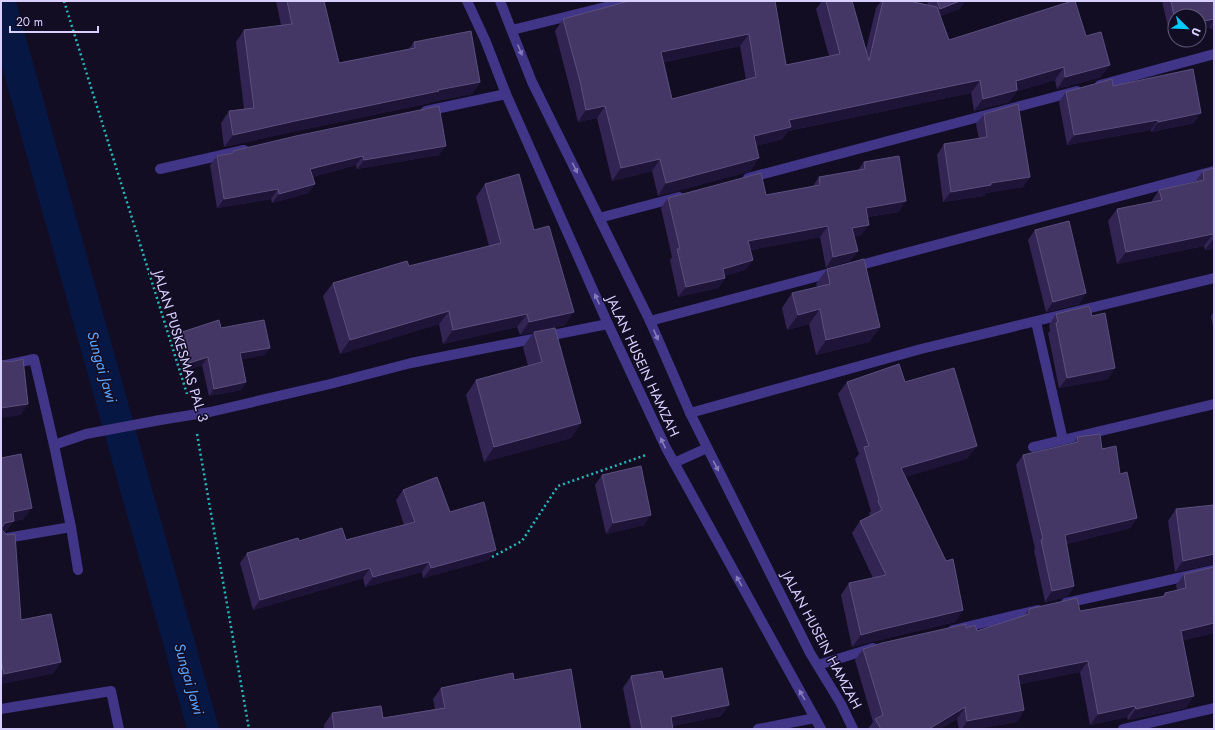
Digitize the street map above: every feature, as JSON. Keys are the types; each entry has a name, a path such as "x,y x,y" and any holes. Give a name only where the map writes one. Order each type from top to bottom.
{"street":[{"name":"JALAN HUSEIN HAMZAH","path":"467,1 486,42 506,94 608,324 666,448 821,729"},
{"name":"JALAN HUSEIN HAMZAH","path":"500,1 532,82 650,321 690,413 818,666 841,704 853,729"},
{"path":"512,30 630,1"},
{"path":"738,181 1214,54"},
{"path":"414,113 506,94"},
{"path":"160,169 250,148"},
{"path":"650,321 1214,171"},
{"path":"599,218 692,193"},
{"path":"690,413 913,352 1214,278"},
{"path":"1036,322 1063,440"},
{"path":"54,445 86,434 210,412 411,363 608,324"},
{"path":"1,366 34,359 54,445 71,527 78,570"},
{"path":"1033,447 1214,404"},
{"path":"674,463 707,448"},
{"path":"1,539 71,527"},
{"path":"942,632 1214,570"},
{"path":"818,666 880,646"},
{"path":"1,709 111,690 120,729"},
{"path":"1123,729 1214,708"},
{"path":"758,729 815,718"}],"path":[{"name":"JALAN PUSKESMAS PAL 3","path":"64,1 194,414 249,729"},
{"path":"492,557 522,541 558,486 666,448"}],"building":[{"path":"287,1 324,1 339,63 415,48 414,42 471,31 480,82 233,135 229,111 254,108 244,30 292,24"},
{"path":"629,1 775,1 786,65 840,54 826,1 852,1 869,61 883,1 909,1 937,7 949,40 1075,1 1086,36 1101,32 1110,65 1065,77 1064,67 1016,81 1017,90 983,99 980,80 789,120 791,127 754,136 759,158 666,183 660,159 621,168 605,106 586,110 580,81 563,19","holes":["749,34 756,77 672,99 661,52"]},
{"path":"937,1 960,1 940,9"},
{"path":"1171,1 1214,1 1214,19 1207,20 1207,8 1172,8"},
{"path":"1193,69 1201,113 1158,122 1158,120 1074,135 1066,92 1112,79 1113,86"},
{"path":"1018,104 1030,177 991,183 991,185 951,192 944,144 987,137 984,114"},
{"path":"439,106 446,146 364,160 363,156 310,169 315,184 279,194 278,189 224,199 217,156 296,136"},
{"path":"899,156 906,201 866,208 869,225 852,228 858,251 833,257 828,226 748,241 753,260 723,269 725,278 686,287 677,249 680,249 668,198 761,173 766,195 820,185 819,177 865,169 864,162"},
{"path":"1214,168 1214,238 1213,234 1126,252 1117,209 1162,200 1159,190 1204,180 1203,171"},
{"path":"519,174 534,230 549,226 574,312 529,322 527,314 453,330 449,311 350,340 333,283 407,261 409,266 501,243 485,184"},
{"path":"1069,221 1086,293 1053,302 1035,230"},
{"path":"864,259 880,327 826,340 820,309 798,315 792,293 830,284 827,269"},
{"path":"1089,306 1092,316 1105,313 1115,368 1067,378 1056,323 1058,322 1056,314"},
{"path":"219,320 221,328 264,320 270,348 240,353 246,382 214,389 208,357 189,363 179,333"},
{"path":"555,328 581,423 494,447 476,380 542,362 534,332"},
{"path":"23,359 28,404 1,408 1,361 10,362"},
{"path":"899,364 905,382 954,368 977,446 901,468 946,561 953,559 963,610 861,635 849,583 886,575 860,521 882,510 878,501 879,500 864,447 869,446 847,382"},
{"path":"1100,434 1102,449 1116,446 1120,474 1127,472 1137,518 1065,535 1074,586 1052,591 1041,540 1043,539 1023,455 1078,442 1077,437"},
{"path":"21,454 32,508 13,512 14,521 5,523 2,530 7,535 15,534 21,620 51,614 61,662 4,674 1,659 1,458"},
{"path":"641,466 651,515 613,523 602,475"},
{"path":"437,477 450,512 484,502 496,550 431,568 429,562 373,577 370,568 260,600 247,553 298,538 299,541 342,528 346,540 415,522 403,490"},
{"path":"1214,505 1214,554 1183,561 1176,509"},
{"path":"1214,567 1214,623 1181,631 1194,696 1136,709 1135,706 1098,714 1088,661 1018,675 1024,710 967,721 965,707 929,729 881,729 875,719 883,715 863,649 882,643 966,624 966,628 975,625 977,631 1029,614 1029,609 1077,598 1080,611 1165,596 1165,593 1186,588 1184,574"},
{"path":"722,668 729,705 671,717 673,729 642,729 631,676 662,671 664,679"},
{"path":"571,669 581,729 334,729 332,713 381,706 383,718 445,708 441,688 513,673 514,680"}],"waterway":[{"name":"Sungai Jawi","path":"1,6 203,729"}]}
